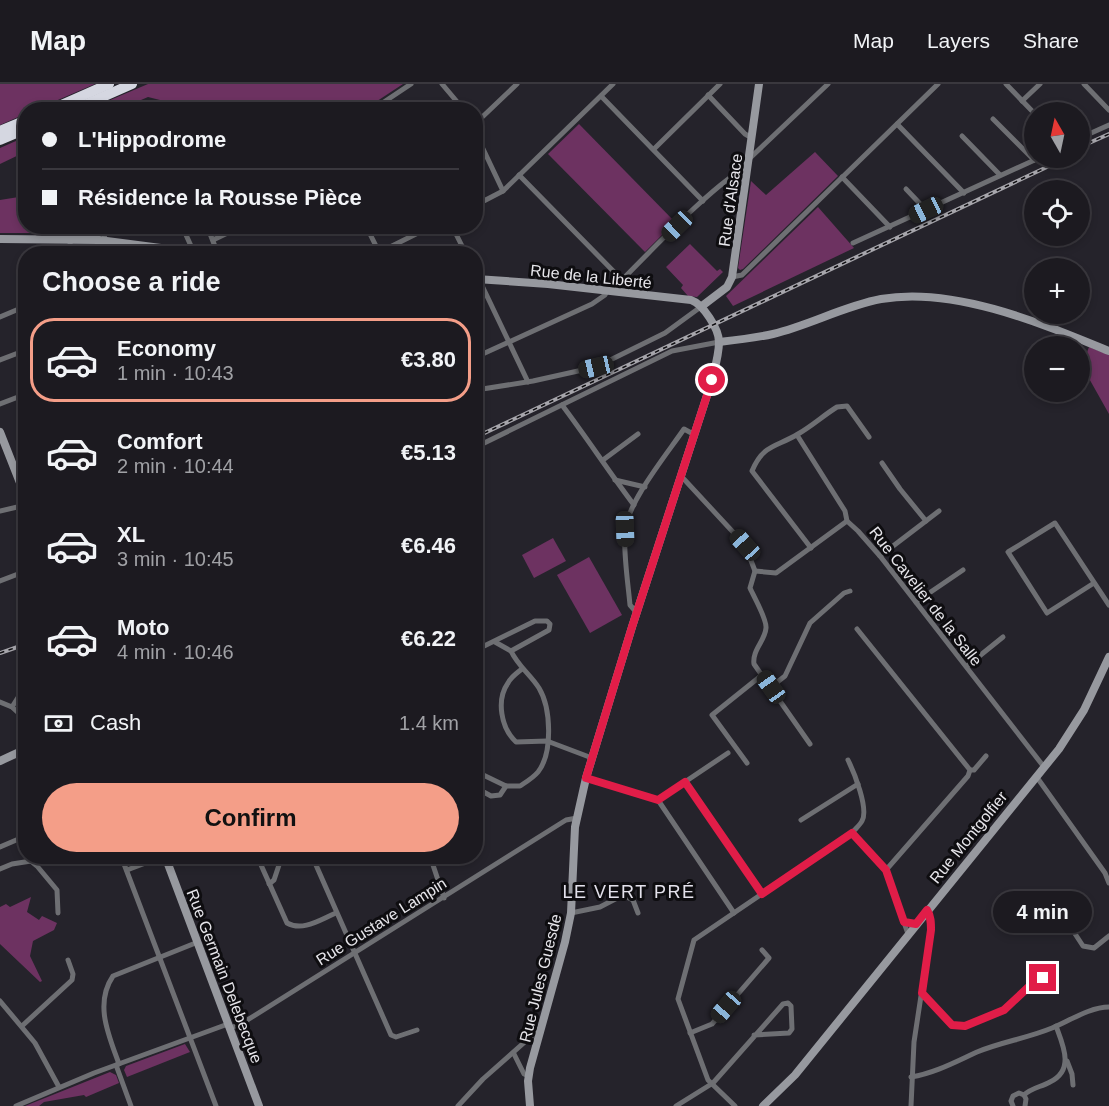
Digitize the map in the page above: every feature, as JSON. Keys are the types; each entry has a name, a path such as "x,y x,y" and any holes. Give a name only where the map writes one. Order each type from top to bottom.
{"highway":[{"path":"68,102 109,84"},
{"path":"91,102 132,84"},
{"path":"0,131 18,123"},
{"path":"0,140 18,132"}],"street":[{"path":"384,102 411,84"},
{"path":"442,84 457,102"},
{"path":"483,116 517,84"},
{"path":"483,201 503,190 519,176 613,84"},
{"path":"654,149 720,84"},
{"name":"Rue d'Alsace","path":"732,277 759,84"},
{"path":"483,354 592,304 605,295 703,201 737,171 749,164 828,84"},
{"path":"483,389 596,367 665,333 727,287 732,277 742,275 938,84"},
{"path":"1006,84 1022,101 1040,84"},
{"path":"1084,84 1109,110"},
{"path":"708,95 751,141 763,148"},
{"path":"601,96 703,201"},
{"path":"993,119 1024,148"},
{"path":"897,124 964,193"},
{"path":"1090,134 1109,125"},
{"path":"962,136 1000,175"},
{"path":"483,149 503,190"},
{"path":"853,243 1024,164"},
{"path":"519,176 622,280"},
{"path":"842,177 890,227"},
{"path":"906,189 926,210"},
{"path":"70,246 71,234"},
{"path":"104,234 105,241"},
{"path":"210,234 215,246"},
{"path":"213,240 225,234"},
{"path":"391,246 416,234"},
{"path":"0,239 71,239 144,246"},
{"name":"Rue de la Liberté","path":"483,278 691,300 702,306"},
{"path":"483,291 528,382"},
{"path":"483,444 672,351 773,334 870,302 912,296 944,299 1003,312 1054,328 1109,351"},
{"path":"702,306 719,342"},
{"path":"0,317 18,309"},
{"name":"Rue Jules Guesde","path":"530,1106 529,1076 564,949 571,913 573,852 577,818 586,778 712,380 719,342"},
{"path":"0,360 18,353"},
{"path":"0,405 18,397"},
{"path":"562,405 634,505"},
{"path":"811,548 752,471 757,457 777,443 797,435 837,406 842,405 847,406 869,437"},
{"path":"637,613 630,605 625,529 634,505 684,429 695,435"},
{"path":"603,460 638,434"},
{"name":"Rue Cavelier de la Salle","path":"797,435 845,511 847,521 880,556 1044,767"},
{"path":"1,437 18,477"},
{"path":"882,463 926,521"},
{"path":"682,477 745,545 755,571 750,588 766,623 766,630 753,658 754,664 810,744"},
{"path":"615,480 645,487"},
{"path":"0,511 18,507"},
{"path":"880,556 939,512"},
{"path":"755,571 776,573 847,521"},
{"path":"1094,583 1047,613 1008,552 1055,523 1109,605"},
{"path":"916,602 963,570"},
{"path":"0,581 18,574"},
{"path":"771,687 785,676 810,623 844,593 850,591"},
{"path":"483,645 535,621 548,621 549,630 511,651"},
{"path":"857,629 970,770"},
{"path":"967,666 1003,637"},
{"path":"483,775 506,786 520,786 539,771 545,757 550,730 544,697 535,682 522,669 511,651 495,641"},
{"name":"Rue Montgolfier","path":"763,1106 795,1075 1059,749 1084,710 1109,657"},
{"path":"522,669 507,683 502,696 501,707 508,733 516,742 547,741 592,758"},
{"path":"747,764 712,715 762,675"},
{"path":"12,707 18,698"},
{"path":"0,702 18,713"},
{"path":"0,761 18,753"},
{"path":"658,800 728,753"},
{"path":"970,770 974,770 986,756"},
{"path":"735,1106 708,1080 678,999 694,940 852,833 863,820 858,784 848,760"},
{"path":"886,870 968,776 970,770"},
{"path":"1036,776 1105,873 1109,883"},
{"path":"586,778 658,800 734,913"},
{"path":"685,782 762,894"},
{"path":"801,820 858,784"},
{"path":"483,792 491,796 500,795 506,786"},
{"name":"Rue Gustave Lampin","path":"16,1106 59,1087 190,1037 241,1024 566,820 577,818"},
{"path":"852,833 886,870 908,934"},
{"path":"0,847 18,839"},
{"path":"0,869 18,862"},
{"path":"35,864 57,890 58,913"},
{"path":"124,864 216,1106"},
{"path":"127,870 143,864"},
{"name":"Rue Germain Delebecque","path":"167,864 257,1105"},
{"path":"260,864 287,923 293,927 301,927 336,913"},
{"path":"269,884 274,880 279,864"},
{"path":"315,864 390,1035 396,1036 417,1030"},
{"path":"433,864 444,898"},
{"path":"571,913 600,907 623,895 633,900 638,913"},
{"path":"910,1106 911,1077 931,921 927,910"},
{"path":"1066,920 1083,946 1094,948 1109,936"},
{"path":"904,922 916,924"},
{"path":"131,1106 104,1023 103,1012 109,982 113,976 198,942"},
{"path":"690,1034 712,1024 769,958 762,950"},
{"path":"22,1026 72,980 73,974 68,960"},
{"path":"922,993 952,1025 965,1026 1004,1010 1036,980 1043,978"},
{"path":"0,1001 34,1043 59,1087"},
{"path":"676,1106 713,1083 754,1035 783,1004 788,1003 791,1006 792,1029 789,1033 754,1035"},
{"path":"0,1012 6,1006"},
{"path":"911,1077 926,1075 975,1053 1109,1007"},
{"path":"1056,1026 1072,1074 1073,1085"},
{"path":"458,1106 483,1079 514,1054 536,1032 541,1032"},
{"path":"514,1054 524,1074 529,1076"},
{"path":"1024,1095 1028,1091 1054,1081 1062,1072 1066,1061"},
{"path":"1062,1072 1072,1074"},
{"path":"1013,1106 1011,1101 1013,1096 1019,1093 1024,1095"},
{"path":"1024,1095 1025,1106"}],"shaded area":[{"path":"0,84 95,84 53,102 18,102 18,117 0,125"},
{"path":"148,84 403,84 376,102 161,102 148,97 136,102 106,102"},
{"path":"579,124 675,222 645,252 548,154"},
{"path":"18,140 18,155 0,164 0,148"},
{"path":"815,152 838,176 740,270 738,268 751,181 766,195"},
{"path":"18,197 18,233 0,233 0,200"},
{"path":"818,207 854,248 733,306 726,296"},
{"path":"690,244 717,271 720,269 723,272 697,297 688,296 681,288 683,285 666,267"},
{"path":"1090,347 1109,355 1109,414 1090,380"},
{"path":"553,538 566,561 534,578 522,555"},
{"path":"589,557 622,615 590,633 557,575"},
{"path":"31,897 27,912 39,920 42,916 57,923 54,930 33,941 30,956 42,981 40,982 0,944 0,907 6,904 10,907"},
{"path":"185,1044 190,1052 127,1077 124,1070 126,1066"},
{"path":"110,1072 116,1075 119,1083 86,1097 84,1095 44,1102 39,1106 25,1106"}],"railway":[{"path":"1090,143 1109,134"},
{"path":"483,434 1045,168"},
{"path":"0,653 18,647"}],"district":[{"name":"LE VERT PRÉ","path":"629,892"}],"route":[{"path":"712,380 586,778 658,800 685,782 762,894 852,833 886,870 904,922 916,924 927,910 929,912 931,930 922,993 952,1025 965,1026 1004,1010 1036,980 1043,978"}]}
